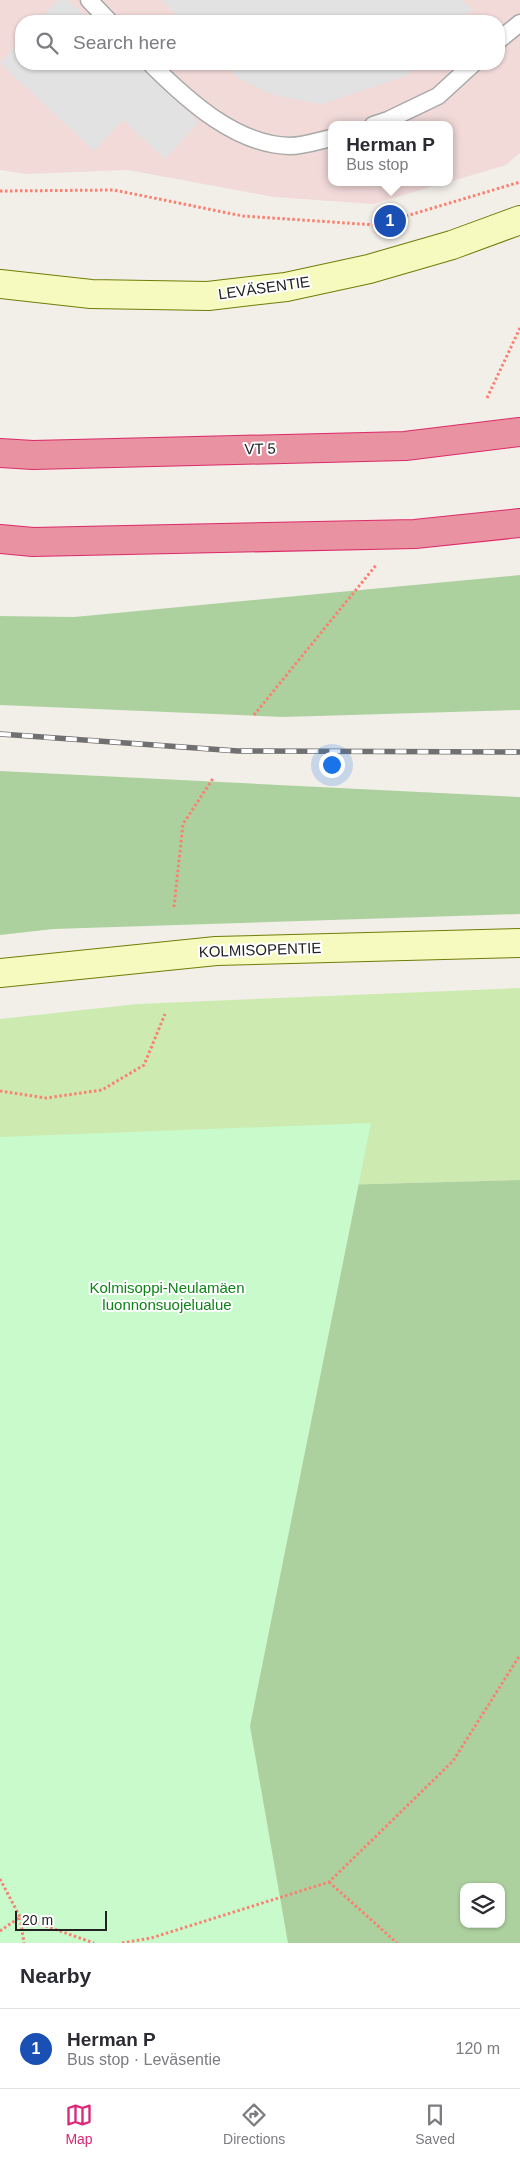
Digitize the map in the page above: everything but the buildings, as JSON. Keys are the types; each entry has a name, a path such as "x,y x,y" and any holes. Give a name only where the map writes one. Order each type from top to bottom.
{"highway":[{"name":"VT 5","path":"0,453 43,454 405,446 520,432"},
{"path":"0,539 33,542 415,534 520,523"}],"main road":[{"name":"LEVÄSENTIE","path":"0,284 90,294 208,296 286,287 378,267 452,245 520,220"},
{"name":"KOLMISOPENTIE","path":"0,973 216,951 520,943"}],"lane":[{"path":"89,0 103,15"},
{"path":"505,35 520,22"},
{"path":"158,70 216,121 254,140 290,146 328,139"},
{"path":"385,121 438,96 466,70"}],"path":[{"path":"0,191 114,190 243,216 376,225 520,182"},
{"path":"487,398 520,328"},
{"path":"254,715 384,557"},
{"path":"174,907 183,824 214,777"},
{"path":"0,1091 46,1098 102,1090 144,1065 165,1014"},
{"path":"122,1943 151,1938 329,1882 453,1761 520,1655"},
{"path":"0,1879 20,1917 24,1943"},
{"path":"329,1882 397,1943"},
{"path":"0,1931 20,1917"},
{"path":"20,1917 94,1943"}],"shaded area":[{"path":"0,0 520,0 520,153 506,165 453,181 453,121 328,121 328,186 434,186 373,204 274,197 128,170 27,174 0,170"},
{"path":"58,0 68,0 84,15 44,15"},
{"path":"161,0 463,0 472,9 466,15 176,15"},
{"path":"15,46 15,70 143,70 199,122 165,159 123,120 94,151 0,63"},
{"path":"231,70 412,70 406,76 322,104 273,95 238,78"}],"green space":[{"path":"520,575 520,710 283,717 0,705 0,616 74,617"},
{"path":"0,771 520,797 520,914 53,929 0,935"},
{"path":"520,988 520,1180 0,1194 0,1019 137,1004"},
{"name":"Kolmisoppi-Neulamäen luonnonsuojelualue","path":"371,1123 250,1726 288,1943 0,1943 0,1137"},
{"path":"520,1180 520,1943 0,1943 0,1194"}],"railway":[{"path":"0,734 238,751 520,752"}],"place":[{"name":"Herman P","path":"390,221"}]}
